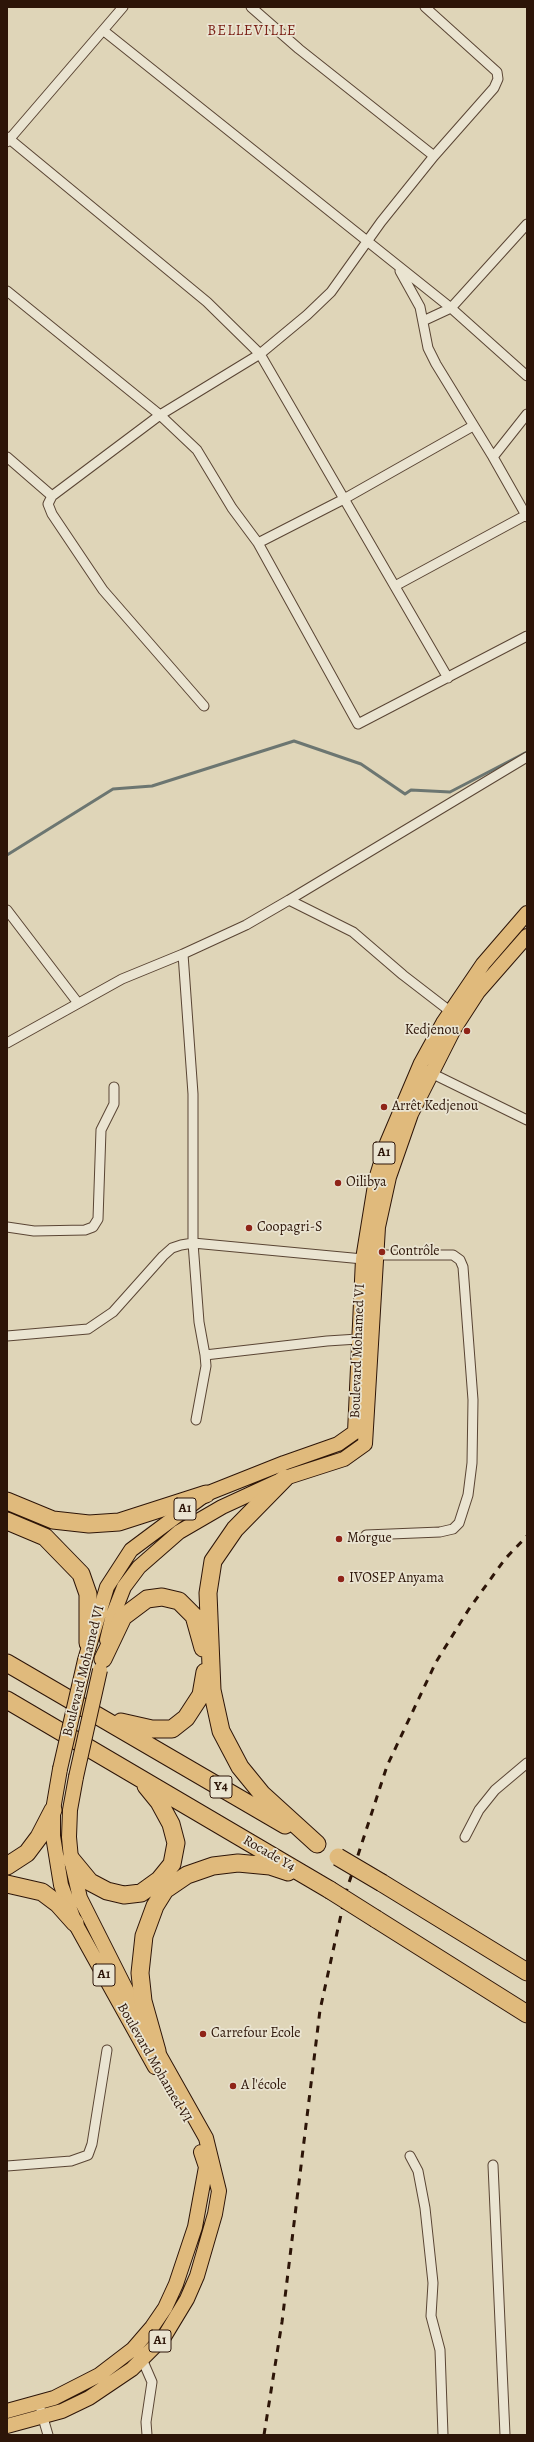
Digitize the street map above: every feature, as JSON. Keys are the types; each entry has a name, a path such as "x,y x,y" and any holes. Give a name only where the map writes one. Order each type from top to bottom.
{"highway":[{"path":"285,1478 235,1528 213,1561 208,1594 212,1690 221,1732 240,1767 262,1794 317,1844"},
{"path":"7,1501 53,1520 89,1524 119,1522 206,1494"},
{"path":"7,1521 45,1537 81,1574 88,1594 88,1643"},
{"path":"101,1665 123,1617 147,1599 162,1597 179,1601 194,1616 202,1641 205,1673 201,1695 186,1718 172,1729 152,1729 104,1718"},
{"name":"Y4","path":"7,1663 104,1718 382,1882 527,1972"},
{"name":"Rocade Y4","path":"7,1700 311,1878 527,2014"},
{"path":"71,1859 90,1882 107,1891 124,1894 141,1893 159,1880 172,1864 176,1843 171,1824 159,1802 136,1776"},
{"path":"7,1866 27,1853 53,1810"},
{"path":"157,2050 143,2001 140,1973 144,1936 155,1906 165,1890 188,1875 213,1866 238,1863 270,1866 311,1878"},
{"path":"7,1884 42,1892 58,1904 75,1923"}],"main road":[{"name":"Boulevard Mohamed VI","path":"7,2411 54,2398 99,2375 133,2349 152,2327 165,2308 183,2267 196,2227 206,2167 190,2126 75,1923 61,1886 55,1854 53,1810 60,1769 88,1643 108,1587 131,1550 206,1494 284,1463 338,1444 355,1432 358,1339 369,1257 376,1179 387,1143 421,1063 451,1012 500,942 527,913"},
{"name":"Boulevard Mohamed VI","path":"7,2426 62,2411 89,2398 113,2383 142,2359 164,2337 188,2299 206,2250 219,2190 206,2138 157,2050 80,1898 71,1859 70,1810 76,1776 113,1615 121,1594 139,1567 179,1532 222,1507 285,1478 344,1459 364,1444 369,1257 378,1227 389,1177 411,1114 454,1029 478,992 527,936"}],"street":[{"path":"124,7 8,140 207,302 260,354 448,678"},
{"path":"251,7 299,49 434,156"},
{"path":"204,706 104,590 52,514 48,504 52,496 160,415 260,354 307,315 331,292 367,242 434,156 494,88 498,79 497,72 425,7"},
{"path":"104,31 396,266 451,308 527,376"},
{"path":"423,321 451,308 527,224"},
{"path":"395,586 526,516 493,457 436,364 428,348 420,307 396,266"},
{"path":"7,291 160,415 197,450 232,508 258,543 358,724 527,636"},
{"path":"493,457 527,414"},
{"path":"258,543 344,498 473,426"},
{"path":"7,457 52,496"},
{"path":"7,1043 122,978 183,954 246,925 527,757"},
{"path":"289,900 353,932 403,975 451,1012"},
{"path":"7,910 78,1003"},
{"path":"183,954 192,1094 193,1243 199,1322 206,1366 196,1420"},
{"path":"431,1073 527,1120"},
{"path":"7,1227 34,1231 85,1230 93,1226 98,1219 101,1130 114,1104 114,1087"},
{"path":"7,1336 88,1330 113,1312 172,1248 193,1243 369,1257 453,1256 460,1260 463,1267 473,1400 472,1463 466,1501 458,1523 453,1529 440,1532 366,1535"},
{"path":"205,1355 358,1339"},
{"path":"465,1837 479,1810 495,1790 527,1762"},
{"path":"7,2166 71,2161 88,2155 92,2144 107,2050"},
{"path":"410,2156 418,2171 425,2208 433,2283 431,2316 440,2350 443,2435"},
{"path":"493,2165 505,2435"},
{"path":"142,2359 152,2382 146,2422 147,2435"},
{"path":"38,2402 44,2417 48,2435"}],"waterway":[{"path":"7,855 113,789 152,786 294,741 361,764 405,794 411,790 450,792 527,752"}],"railway":[{"path":"264,2435 282,2322 320,2010 346,1892 387,1766 436,1662 469,1609 505,1559 527,1536"}],"place":[{"name":"Kedjenou","path":"467,1031"},
{"name":"Arrêt Kedjenou","path":"384,1107"},
{"name":"Oilibya","path":"338,1183"},
{"name":"Coopagri-S","path":"249,1228"},
{"name":"Contrôle","path":"382,1252"},
{"name":"Morgue","path":"339,1539"},
{"name":"IVOSEP Anyama","path":"341,1579"},
{"name":"Carrefour Ecole","path":"203,2034"},
{"name":"A l'école","path":"233,2086"}],"district":[{"name":"BELLEVILLE","path":"252,31"}]}
